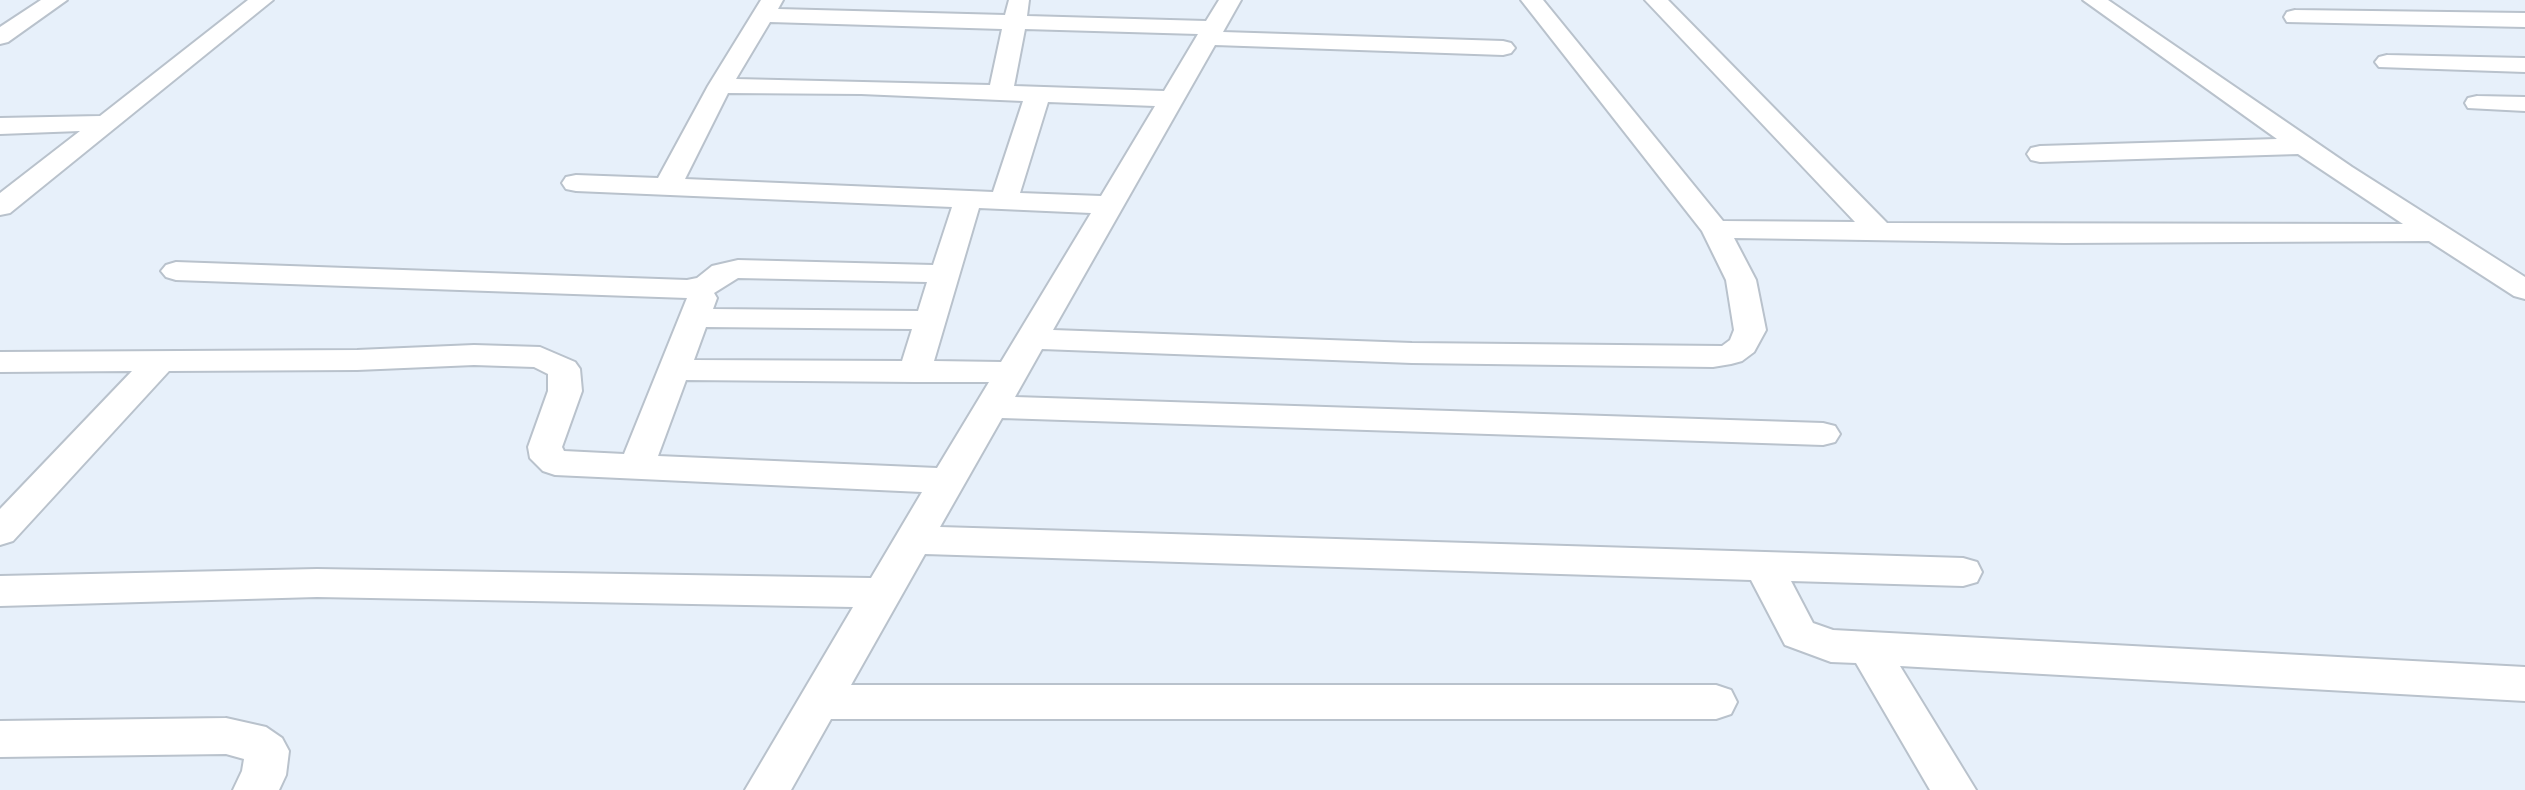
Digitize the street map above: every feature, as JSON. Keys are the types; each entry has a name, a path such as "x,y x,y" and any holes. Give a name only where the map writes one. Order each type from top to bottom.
{"street":[{"path":"0,37 56,0"},
{"path":"0,207 262,0"},
{"path":"767,790 1009,372 1230,0"},
{"path":"1029,339 1412,353 1713,357 1731,354 1743,345 1750,330 1741,280 1715,229 1605,95 1532,0"},
{"path":"1656,0 1880,231"},
{"path":"2094,0 2303,146 2525,290"},
{"path":"2520,0 2525,3"},
{"path":"667,187 720,86 768,8 1017,11 1211,33 1503,48"},
{"path":"1001,92 1017,11"},
{"path":"2295,17 2525,20"},
{"path":"2387,62 2525,65"},
{"path":"720,86 1038,93 1171,99"},
{"path":"1004,200 1038,93"},
{"path":"2477,103 2525,104"},
{"path":"0,126 107,123"},
{"path":"2040,154 2303,146"},
{"path":"576,183 1108,205"},
{"path":"915,372 968,199"},
{"path":"1715,229 2435,232"},
{"path":"637,465 706,286 722,272 738,269 945,274"},
{"path":"176,271 687,289 706,286"},
{"path":"694,318 931,320"},
{"path":"0,362 357,360 487,355 540,357 564,369 566,379 565,391 547,435 545,447 548,458 555,463 946,481"},
{"path":"0,532 160,361"},
{"path":"674,370 1009,372"},
{"path":"989,407 1823,434"},
{"path":"912,540 1963,572"},
{"path":"1763,565 1798,634 1830,646 2525,684"},
{"path":"0,591 317,583 881,593"},
{"path":"1869,650 1954,790"},
{"path":"817,702 1716,702"},
{"path":"0,739 226,736 251,740 267,751 264,775 255,790"}]}
